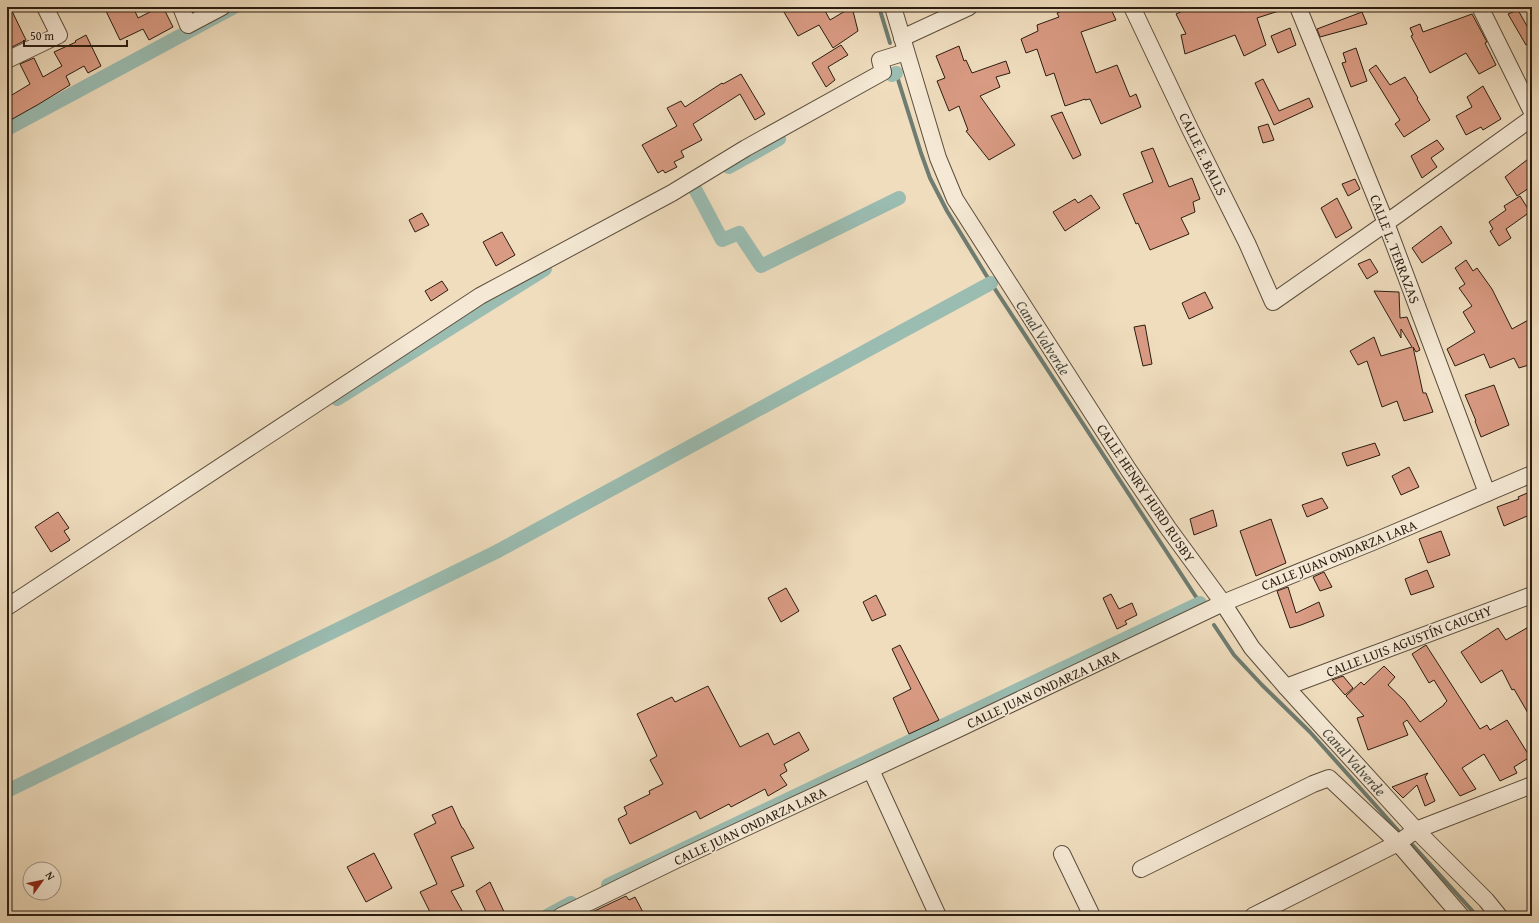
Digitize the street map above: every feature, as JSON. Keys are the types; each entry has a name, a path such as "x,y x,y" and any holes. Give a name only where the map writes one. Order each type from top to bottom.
{"street":[{"path":"7,60 59,35 45,7"},
{"path":"181,7 188,25 222,7"},
{"name":"CALLE HENRY HURD RUSBY","path":"893,7 938,158 955,199 1128,469 1168,528 1223,603 1252,648 1416,830 1486,900 1499,916"},
{"path":"7,607 480,296 672,193 882,66 904,45 969,7"},
{"name":"CALLE E. BALLS","path":"1132,7 1190,129 1247,243 1273,302 1386,223"},
{"name":"CALLE L. TERRAZAS","path":"1298,7 1386,223 1487,493"},
{"path":"1480,7 1529,96 1532,112"},
{"path":"1386,223 1532,118"},
{"name":"CALLE JUAN ONDARZA LARA","path":"561,916 676,860 871,770 1223,603 1375,541 1532,474"},
{"name":"CALLE LUIS AGUSTÍN CAUCHY","path":"1286,687 1532,595"},
{"path":"871,770 938,916"},
{"path":"1141,869 1313,784 1329,778 1398,843 1461,916"},
{"path":"1253,916 1398,843 1416,830 1532,785"},
{"path":"1062,854 1092,916"}],"building":[{"path":"7,7 10,7 26,40 12,47 7,38"},
{"path":"104,7 133,7 138,18 160,7 163,7 173,27 149,40 143,29 120,40"},
{"path":"781,7 823,7 830,20 852,7 858,31 833,48 819,25 798,36"},
{"path":"1071,7 1110,7 1116,20 1081,32 1096,73 1117,65 1130,97 1136,94 1141,107 1101,124 1090,99 1085,99 1065,106 1054,73 1046,76 1037,49 1026,53 1021,39 1038,31 1037,25 1059,17 1057,13"},
{"path":"1192,7 1239,7 1241,12 1256,7 1284,7 1285,9 1257,18 1266,45 1244,56 1235,35 1185,54 1181,35 1186,34 1176,14"},
{"path":"1518,10 1532,35 1532,42 1526,45 1508,14"},
{"path":"1362,12 1367,24 1320,37 1317,29"},
{"path":"1472,14 1487,42 1485,43 1496,65 1479,74 1466,53 1430,73 1411,36 1413,35 1410,28 1420,24 1423,32"},
{"path":"1290,28 1296,45 1278,53 1271,36"},
{"path":"86,35 101,66 88,73 84,66 66,76 70,85 7,122 7,98 30,84 20,64 34,58 43,77 62,66 54,52 76,42 75,41"},
{"path":"841,45 848,55 828,67 835,80 826,87 812,63"},
{"path":"959,46 964,61 966,60 972,73 1006,61 1010,73 996,77 1000,87 980,96 1015,145 989,160 966,131 968,130 959,106 949,111 937,81 945,78 936,56"},
{"path":"1356,48 1367,81 1351,87 1342,63 1346,62 1343,53"},
{"path":"1376,65 1390,85 1405,77 1430,120 1404,137 1395,124 1400,120 1369,70"},
{"path":"741,74 765,114 755,120 740,94 693,124 702,140 681,151 684,157 674,162 677,167 665,173 663,170 658,173 642,145 677,126 667,108 681,101 685,107 722,83 723,84"},
{"path":"1263,79 1279,111 1309,98 1313,107 1274,125 1255,83"},
{"path":"1483,86 1501,119 1483,130 1481,127 1466,135 1456,116 1472,107 1467,97"},
{"path":"1062,112 1081,155 1073,159 1051,116"},
{"path":"1268,124 1274,140 1263,143 1258,127"},
{"path":"1437,140 1444,149 1431,158 1437,167 1422,178 1411,156"},
{"path":"1153,148 1169,187 1192,178 1200,199 1193,202 1195,212 1181,218 1189,234 1150,250 1138,223 1136,224 1123,194 1153,182 1141,152"},
{"path":"1532,156 1532,186 1517,196 1505,177"},
{"path":"1355,179 1360,189 1348,196 1342,184"},
{"path":"1091,195 1100,208 1065,231 1053,212 1075,199 1078,203"},
{"path":"1520,196 1530,212 1506,229 1511,238 1499,246 1490,231 1493,229 1489,222 1506,210 1504,206"},
{"path":"1337,198 1352,228 1336,238 1321,208"},
{"path":"422,213 429,225 415,232 409,220"},
{"path":"1441,226 1452,243 1422,263 1412,248"},
{"path":"502,232 515,255 496,266 483,242"},
{"path":"1370,259 1378,272 1367,279 1358,264"},
{"path":"1466,260 1473,271 1477,268 1492,289 1512,329 1532,318 1532,364 1519,368 1514,358 1490,368 1484,354 1455,366 1447,349 1475,332 1463,312 1472,306 1459,288 1465,284 1455,268"},
{"path":"442,281 448,290 431,301 425,291"},
{"path":"1374,291 1399,292 1400,318 1407,317 1420,350 1416,352 1413,347 1423,393 1426,393 1433,412 1404,421 1397,401 1382,407 1367,361 1358,365 1350,351 1374,337 1381,356 1412,347 1401,329 1401,338"},
{"path":"1205,292 1213,308 1189,319 1182,303"},
{"path":"1145,325 1152,364 1143,366 1134,327"},
{"path":"1494,385 1509,425 1481,437 1465,395"},
{"path":"1375,443 1380,455 1347,466 1342,453"},
{"path":"1409,467 1419,487 1401,495 1392,476"},
{"path":"1532,491 1532,514 1504,526 1497,507 1519,499 1518,497"},
{"path":"1322,498 1328,508 1307,517 1302,505"},
{"path":"1213,510 1217,526 1194,535 1190,519"},
{"path":"58,512 69,528 64,531 70,540 51,552 35,527"},
{"path":"1271,519 1286,563 1256,576 1240,531"},
{"path":"1441,531 1450,555 1428,563 1419,539"},
{"path":"1427,570 1434,587 1411,595 1405,579"},
{"path":"1324,572 1332,587 1320,591 1313,577"},
{"path":"1288,587 1296,613 1319,602 1324,616 1290,628 1277,591"},
{"path":"786,588 799,611 781,622 768,598"},
{"path":"1111,594 1119,609 1132,603 1137,615 1125,621 1127,624 1117,629 1103,598"},
{"path":"876,595 886,615 872,621 863,602"},
{"path":"1532,625 1532,720 1514,689 1512,690 1502,670 1481,683 1461,652 1498,628 1506,640"},
{"path":"900,645 939,720 909,734 893,698 911,689 892,649"},
{"path":"1426,645 1480,729 1487,725 1490,730 1507,720 1530,757 1514,767 1517,773 1500,781 1484,754 1462,768 1476,789 1460,796 1407,720 1403,723 1408,735 1368,750 1357,718 1364,716 1346,696 1361,682 1364,685 1384,666 1395,677 1388,685 1404,700 1420,722 1444,705 1447,701 1434,680 1429,683 1412,654"},
{"path":"1343,676 1353,688 1345,695 1332,680"},
{"path":"708,686 740,747 768,733 774,745 799,732 809,750 784,764 787,771 780,775 787,785 768,796 765,789 731,807 729,804 700,819 696,811 630,844 618,819 627,814 624,807 650,794 649,791 663,784 650,760 657,756 637,714 672,697 675,702"},
{"path":"1428,773 1425,777 1435,801 1425,806 1417,785 1403,798 1392,787"},
{"path":"452,806 462,828 474,848 451,857 464,886 451,891 465,916 432,916 420,892 437,884 414,834 436,823 432,815"},
{"path":"374,853 392,888 366,902 347,867"},
{"path":"490,882 506,916 488,916 476,891"},
{"path":"626,896 629,900 635,897 645,916 584,916"}],"waterway":[{"path":"7,129 234,7"},
{"name":"Canal Valverde","path":"879,7 890,43"},
{"name":"Canal Valverde","path":"896,73 930,178 947,211 991,283 1200,603"},
{"name":"Canal Valverde","path":"892,75 896,73"},
{"path":"729,167 779,139"},
{"path":"694,187 722,240 739,233 761,266 899,198"},
{"path":"337,399 545,269"},
{"path":"7,791 496,552 991,283"},
{"path":"608,885 1200,603"},
{"name":"Canal Valverde","path":"1214,625 1234,655 1310,732 1403,836"},
{"name":"Canal Valverde","path":"1408,840 1477,916"},
{"path":"547,916 571,903"}]}
